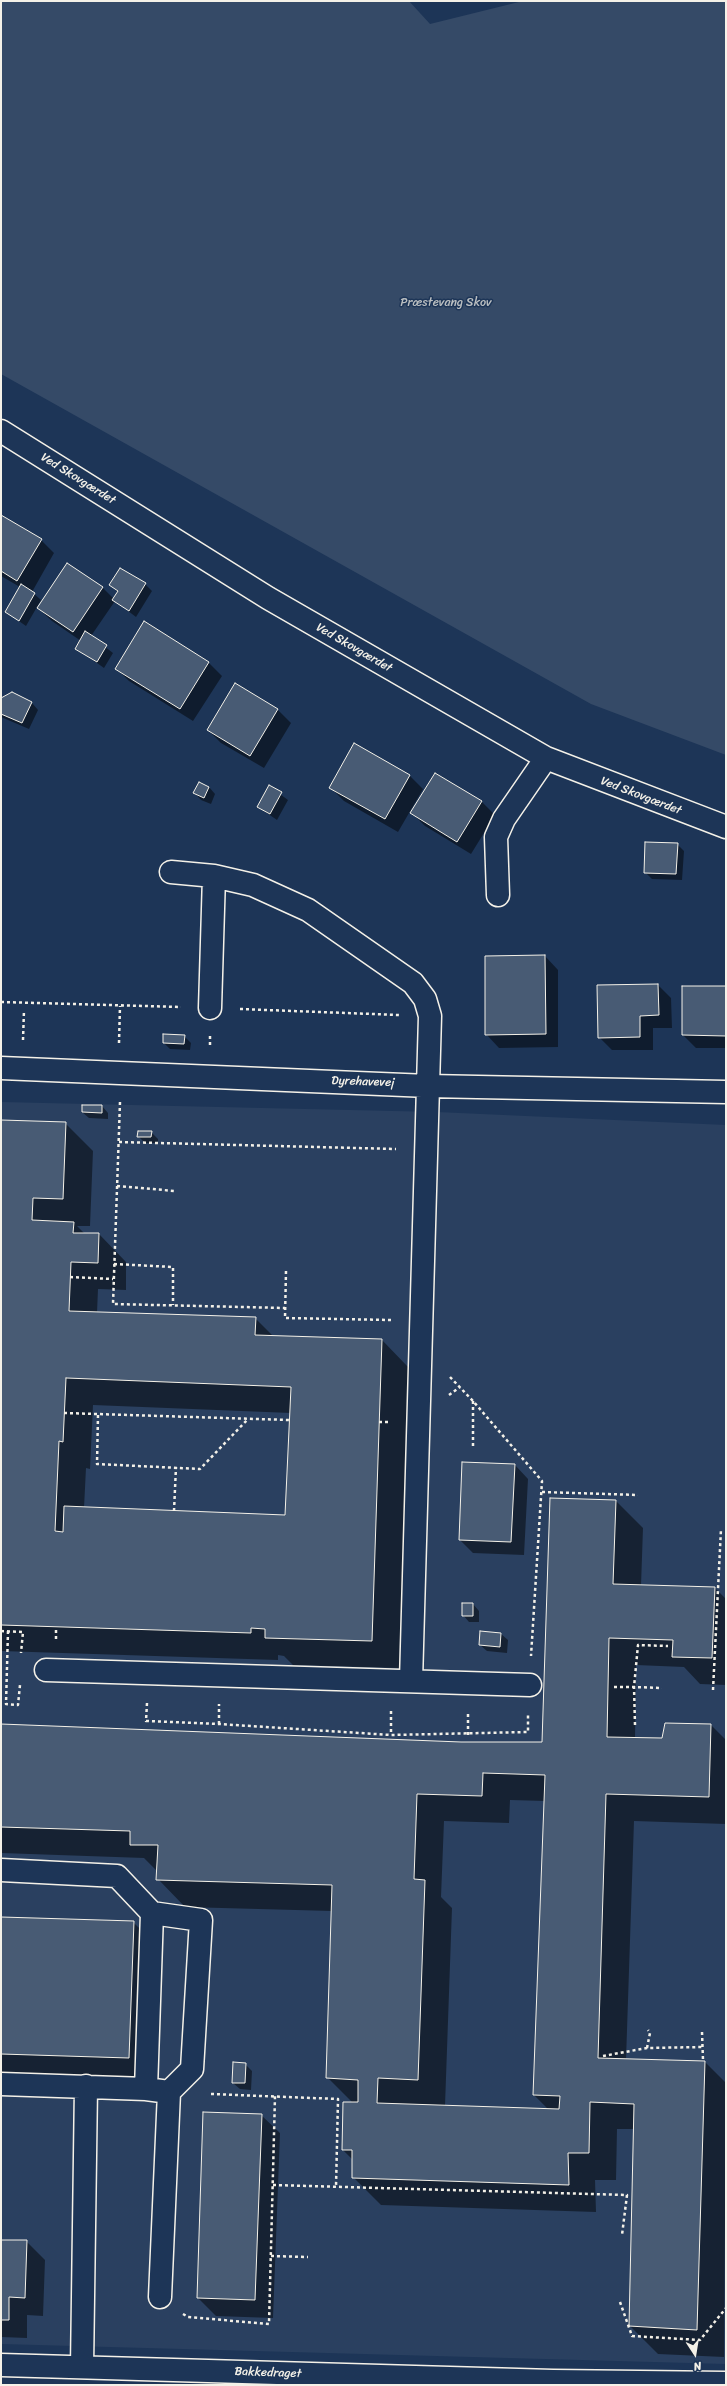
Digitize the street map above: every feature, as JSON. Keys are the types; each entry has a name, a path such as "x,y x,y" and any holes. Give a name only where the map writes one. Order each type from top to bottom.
{"street":[{"name":"Ved Skovgærdet","path":"1,431 268,598 546,758 726,827"},
{"path":"498,895 496,837 504,819 546,758"},
{"path":"171,872 214,876 253,885 308,910 413,983 425,999 430,1016 411,1681"},
{"path":"210,1008 214,876"},
{"name":"Dyrehavevej","path":"1,1068 428,1086 726,1092"},
{"path":"46,1670 530,1685"},
{"path":"1,1870 117,1876 152,1913 202,1920 192,2068 168,2092 160,2296"},
{"path":"146,2089 152,1913"},
{"path":"1,2084 86,2086 146,2089 168,2092"},
{"path":"82,2367 86,2086"},
{"name":"Bakkedraget","path":"1,2365 553,2381 726,2383"}],"path":[{"path":"119,1040 120,1006"},
{"path":"23,1036 24,1010"},
{"path":"119,1120 113,1304 285,1308"},
{"path":"118,1142 426,1150"},
{"path":"117,1186 175,1191"},
{"path":"114,1264 173,1267 173,1305"},
{"path":"286,1270 285,1318 422,1320"},
{"path":"70,1277 113,1279"},
{"path":"473,1401 473,1446"},
{"path":"64,1413 289,1420"},
{"path":"98,1414 97,1464 200,1469 248,1419"},
{"path":"174,1511 176,1467"},
{"path":"542,1492 638,1495"},
{"path":"713,1690 721,1529"},
{"path":"1,1631 23,1632 21,1656"},
{"path":"8,1631 6,1704 18,1705"},
{"path":"635,1725 634,1687 638,1645 668,1646"},
{"path":"614,1687 662,1688"},
{"path":"647,2048 650,2033 648,2030"},
{"path":"702,2032 703,2060"},
{"path":"603,2056 647,2048 703,2047"},
{"path":"168,2092 338,2099 336,2187"},
{"path":"160,2296 188,2317 269,2324 275,2096"},
{"path":"273,2185 627,2195 622,2235"},
{"path":"271,2256 308,2257"},
{"path":"620,2302 632,2336 700,2340 726,2308"}],"shaded area":[{"path":"1,1102 437,1112 726,1125 726,2364 1,2344"}],"green space":[{"name":"Præstevang Skov","path":"1,1 409,1 430,24 523,1 726,1 726,755 591,704 1,374"}],"building":[{"path":"1,515 42,539 17,581 1,571"},
{"path":"67,563 103,587 73,632 37,608"},
{"path":"120,568 146,583 129,611 112,600 118,591 109,585"},
{"path":"21,584 35,593 19,621 5,612"},
{"path":"144,621 209,662 180,709 115,669"},
{"path":"85,631 107,645 97,662 75,649"},
{"path":"235,683 278,709 250,756 207,730"},
{"path":"12,692 32,702 22,723 1,714 1,698"},
{"path":"354,743 410,775 385,819 329,788"},
{"path":"435,773 482,801 457,842 410,813"},
{"path":"199,782 209,787 204,798 193,793"},
{"path":"269,785 282,792 270,814 257,807"},
{"path":"645,842 678,843 676,874 644,873"},
{"path":"545,955 546,1034 485,1035 485,956"},
{"path":"658,984 659,1015 640,1016 640,1037 598,1038 597,985"},
{"path":"682,986 726,986 726,1036 682,1035"},
{"path":"163,1034 185,1035 184,1044 163,1043"},
{"path":"82,1105 102,1105 102,1113 82,1112"},
{"path":"1,1120 66,1122 63,1199 33,1198 32,1220 74,1222 73,1233 99,1233 98,1263 71,1262 69,1311 256,1317 255,1335 382,1339 372,1641 265,1638 265,1629 251,1628 251,1633 1,1625","holes":["66,1378 291,1387 285,1515 64,1506 63,1532 55,1531 59,1441 63,1442"]},
{"path":"138,1131 152,1131 151,1137 137,1137"},
{"path":"462,1462 515,1464 511,1542 459,1540"},
{"path":"550,1498 616,1500 613,1584 715,1587 712,1658 672,1657 673,1640 609,1638 607,1737 662,1738 665,1723 711,1724 709,1797 606,1794 598,2058 705,2061 697,2330 629,2326 634,2104 590,2102 589,2153 568,2153 569,2185 352,2178 352,2150 342,2150 343,2102 358,2102 358,2080 326,2078 332,1885 156,1880 158,1845 130,1845 130,1831 1,1827 1,1724 461,1742 542,1742","holes":["483,1773 545,1775 533,2095 560,2096 559,2109 377,2103 378,2078 418,2080 425,1880 414,1879 417,1794 482,1796"]},
{"path":"462,1603 473,1603 473,1616 462,1616"},
{"path":"480,1631 501,1633 500,1647 479,1645"},
{"path":"1,1917 134,1921 129,2058 1,2054"},
{"path":"233,2062 246,2063 245,2083 232,2083"},
{"path":"203,2112 262,2114 255,2300 197,2298"},
{"path":"1,2240 27,2240 25,2298 9,2297 9,2320 1,2320"}]}
